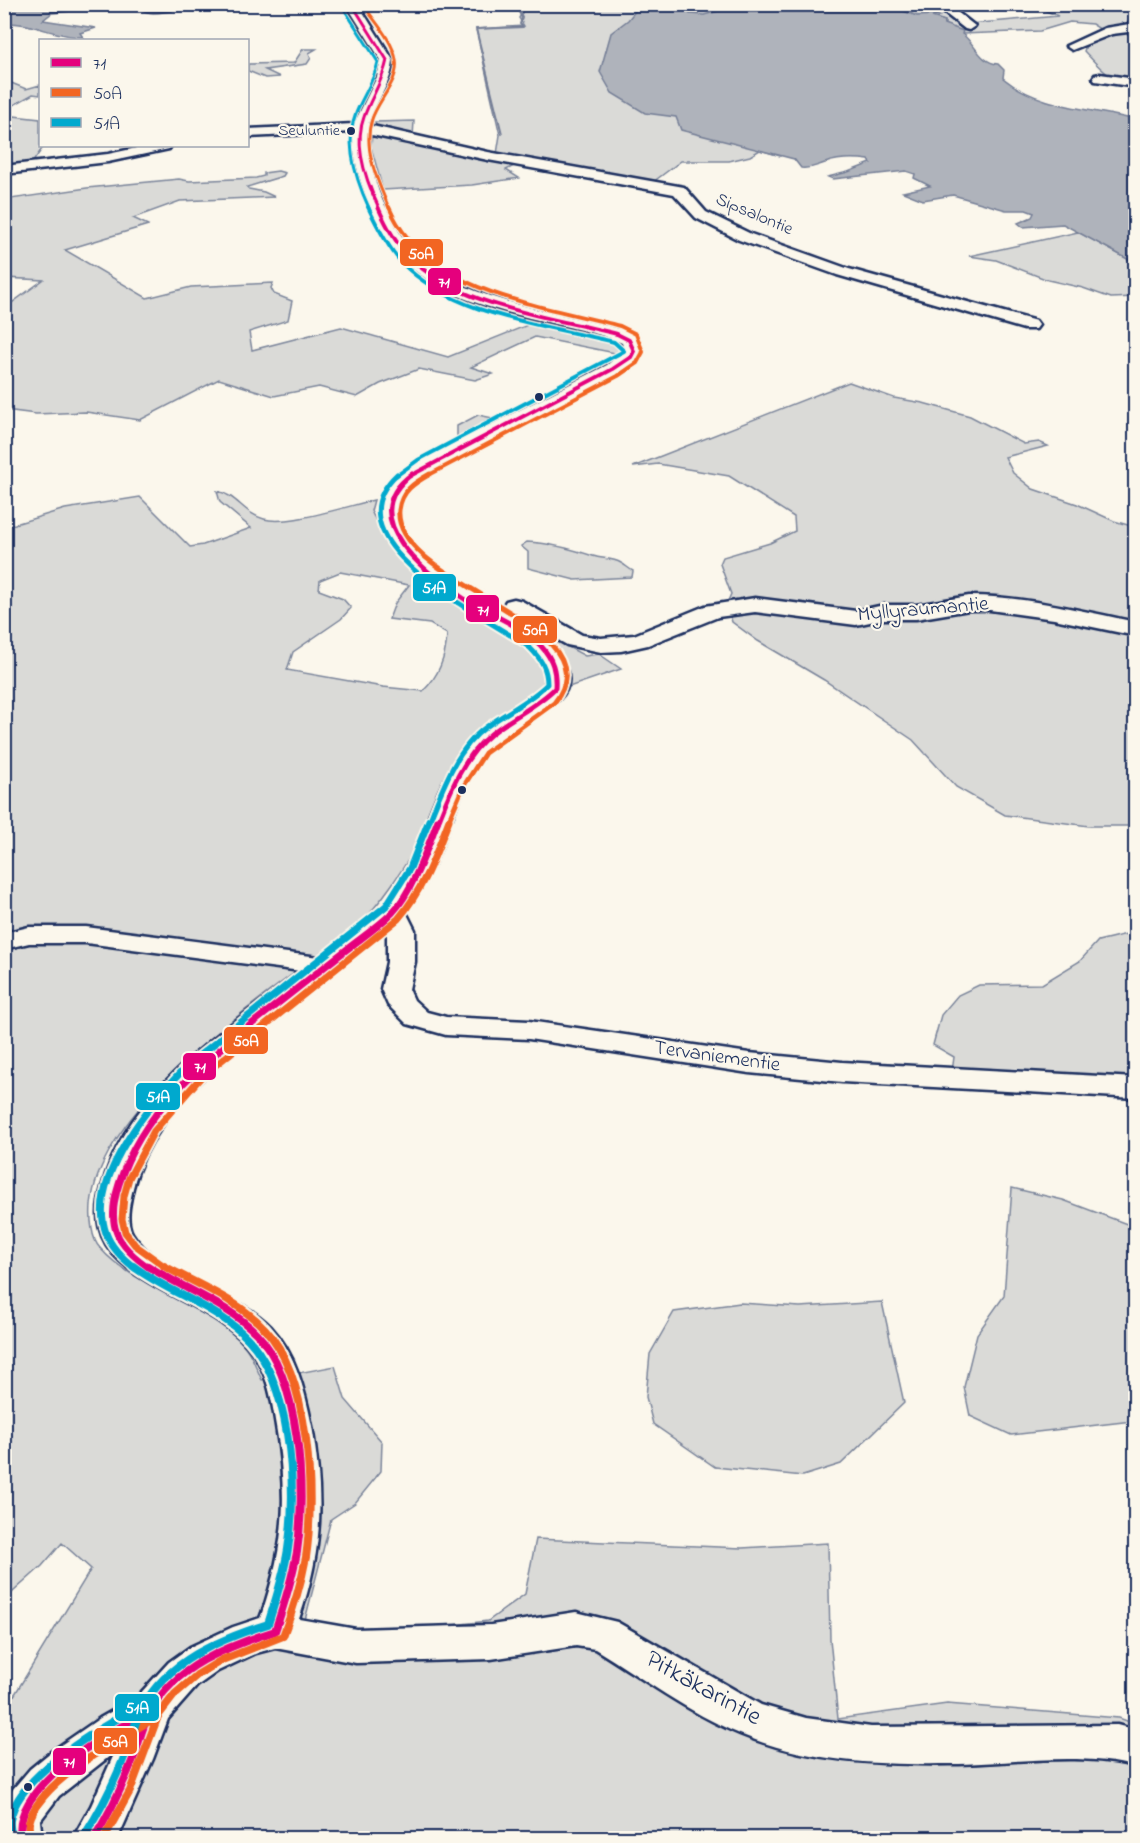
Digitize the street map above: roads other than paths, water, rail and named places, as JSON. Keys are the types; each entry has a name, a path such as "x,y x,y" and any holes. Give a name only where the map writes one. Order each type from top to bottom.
{"street":[{"path":"94,1839 111,1810 151,1710 183,1674 204,1659 247,1639 275,1631 290,1595 296,1563 303,1482 287,1388 272,1353 258,1335 208,1300 154,1270 118,1237 113,1222 113,1207 130,1150 146,1123 167,1097 196,1069 393,912 417,878 460,771 478,747 500,727 547,698 554,690 558,678 550,658 532,639 438,577 405,547 389,523 387,515 390,497 403,481 422,468 623,364 631,357 634,348 628,340 607,331 511,307 463,292 430,276 387,231 367,177 360,128 369,99 388,69 387,60 352,4"},
{"path":"939,4 969,26"},
{"path":"1072,46 1109,31 1136,27"},
{"path":"1100,78 1136,83"},
{"path":"249,133 360,128"},
{"name":"Sipsalontie","path":"360,128 488,156 679,190 701,215 745,237 852,274 1030,325"},
{"path":"4,170 108,158 159,147"},
{"name":"Myllyraumantie","path":"475,603 503,602 575,640 601,645 640,640 713,611 755,605 856,618 884,612 916,612 969,603 990,603 1054,612 1136,629"},
{"name":"Tervaniementie","path":"393,912 401,930 401,962 395,989 402,1005 417,1018 446,1026 529,1030 748,1062 842,1072 1136,1088"},
{"path":"4,941 29,935 86,935 326,966"},
{"name":"Pitkäkarintie","path":"275,1631 367,1646 491,1642 576,1629 603,1634 753,1722 806,1736 871,1745 952,1746 1053,1742 1116,1743 1136,1749"},
{"path":"21,1839 15,1830 16,1818 25,1799 70,1760 118,1727 151,1710"}],"waterway":[{"path":"502,134 476,29 523,27 520,24 522,18 515,4"},
{"path":"640,4 653,8"}],"place":[{"name":"Seuluntie","path":"351,131"}]}
